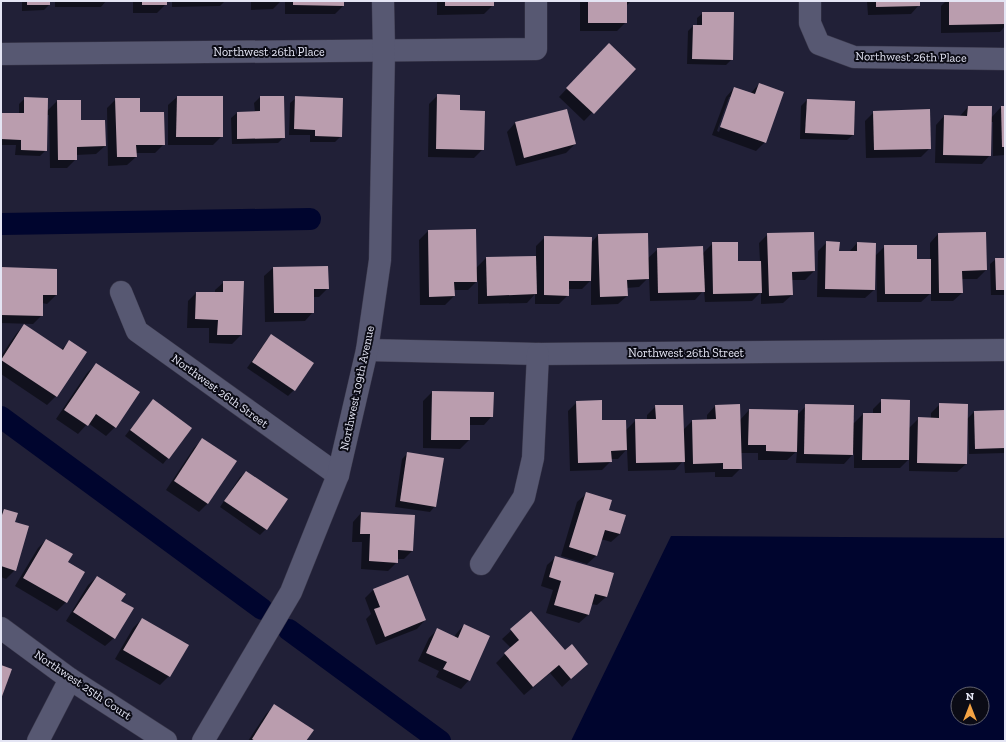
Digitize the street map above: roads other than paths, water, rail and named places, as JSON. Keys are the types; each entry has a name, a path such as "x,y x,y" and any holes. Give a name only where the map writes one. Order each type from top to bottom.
{"street":[{"name":"Northwest 109th Avenue","path":"203,741 292,592 338,475 368,350 380,260 384,1"},
{"name":"Northwest 26th Place","path":"1,54 536,49 536,1"},
{"name":"Northwest 26th Place","path":"810,1 810,23 819,44 854,58 1005,58"},
{"name":"Northwest 26th Street","path":"121,292 137,331 338,475"},
{"name":"Northwest 26th Street","path":"368,350 538,354 1005,350"},
{"path":"480,564 524,497 533,458 538,354"},
{"name":"Northwest 25th Court","path":"1,628 70,679 166,741"},
{"path":"38,741 70,679"}],"water":[{"path":"671,536 1005,538 1005,741 571,741"}],"waterway":[{"path":"1,224 310,219"},
{"path":"1,417 262,609"},
{"path":"289,630 440,741"}]}
